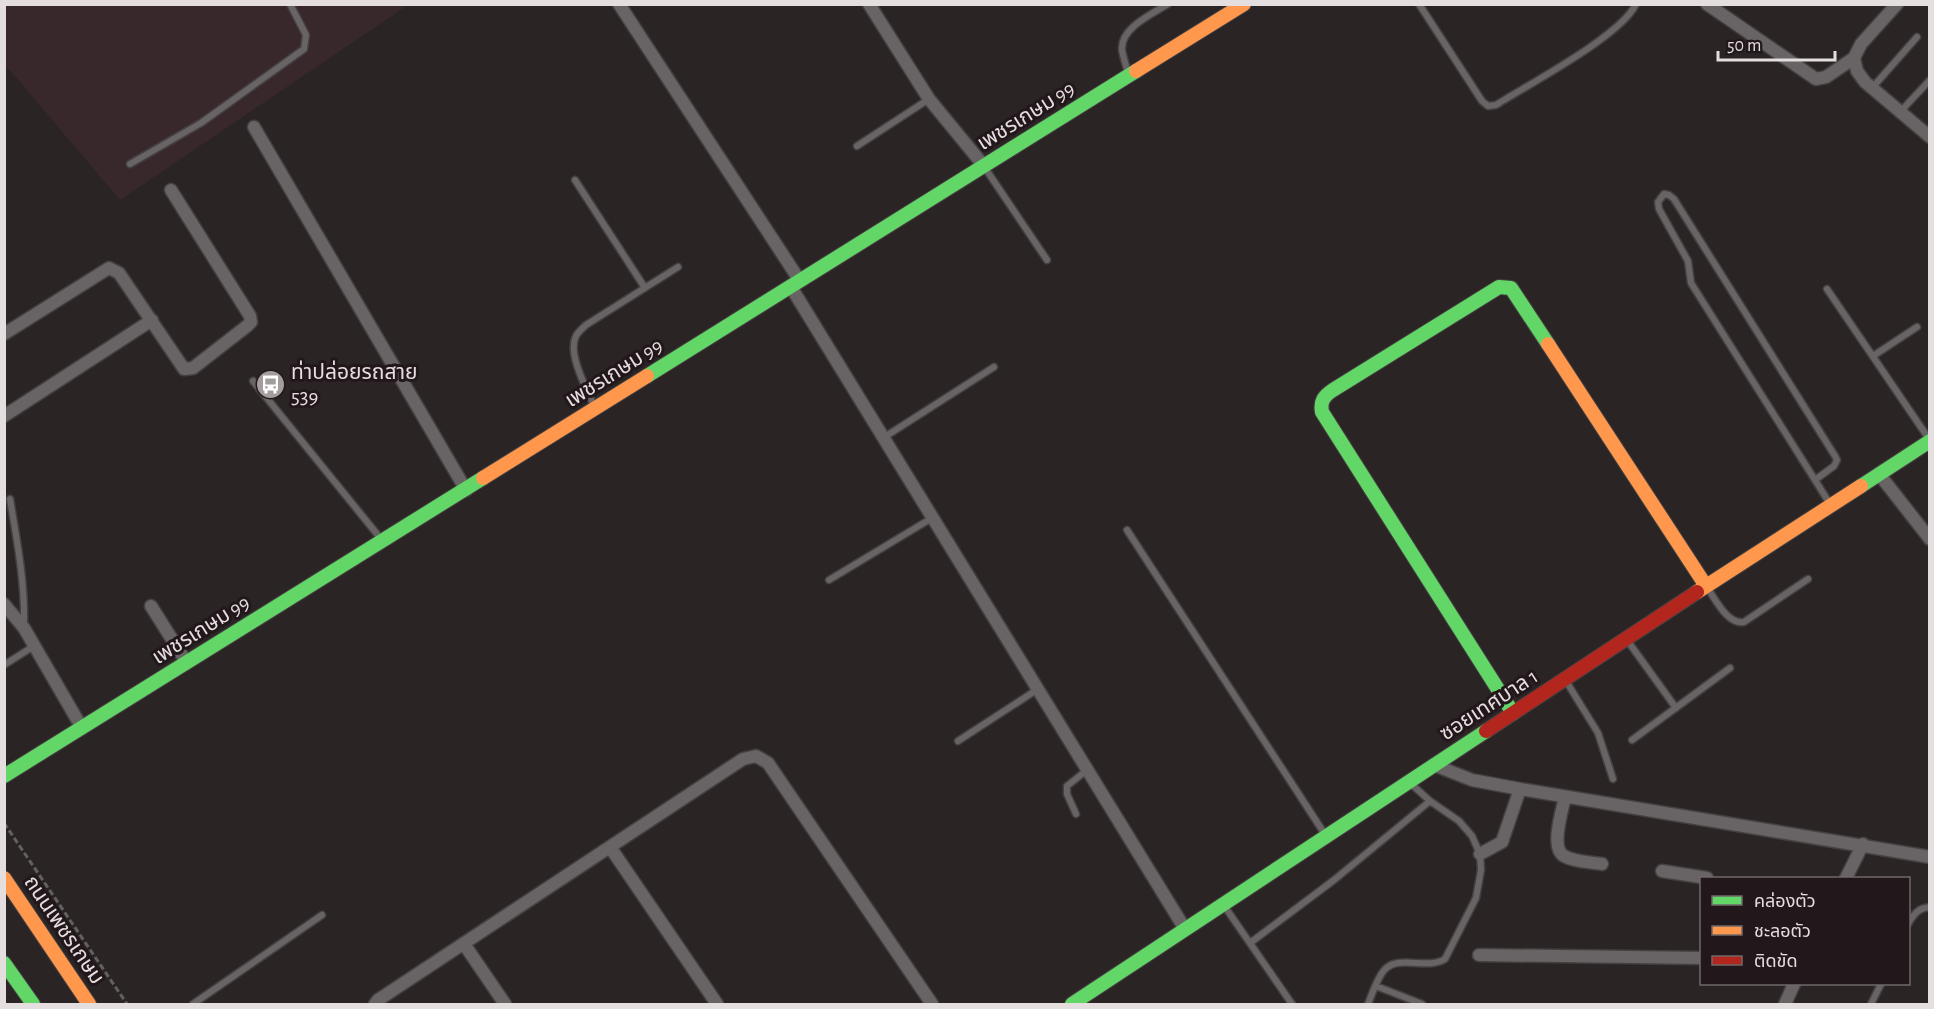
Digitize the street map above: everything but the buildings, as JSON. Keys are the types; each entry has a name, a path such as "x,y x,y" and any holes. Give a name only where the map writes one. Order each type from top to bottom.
{"street":[{"path":"619,4 796,284 883,438 1185,929"},
{"path":"869,4 929,99 984,166"},
{"path":"1707,4 1816,79 1826,77 1854,58 1861,44 1897,4"},
{"name":"เพชรเกษม 99","path":"4,776 796,284 1234,7"},
{"path":"1854,58 1857,71 1872,88 1929,138"},
{"path":"254,127 466,490"},
{"path":"4,334 109,268 119,273 184,369 189,370 251,322 250,316 171,190"},
{"path":"1513,713 1322,412 1320,404 1323,398 1333,390 1499,287 1510,288 1706,586"},
{"path":"4,416 152,321"},
{"name":"ซอยเทศบาล 1","path":"1072,1005 1929,440"},
{"path":"1879,474 1929,539"},
{"path":"4,604 35,645 82,728"},
{"path":"151,606 187,663"},
{"path":"375,1005 378,1000 743,759 756,756 768,764 930,1004"},
{"path":"1434,765 1473,780 1520,789 1929,856"},
{"path":"1480,854 1502,842 1520,789"},
{"path":"1565,797 1556,844 1559,852 1566,857 1602,864"},
{"path":"1847,877 1863,844"},
{"path":"610,847 717,1005"},
{"path":"1662,871 1700,878"},
{"name":"ถนนเพชรเกษม","path":"4,878 89,1005"},
{"path":"464,944 505,1005"},
{"path":"1479,955 1700,958"},
{"path":"4,963 33,1005"},
{"path":"1785,1005 1794,985"}],"lane":[{"path":"130,164 201,123 304,48 306,34 290,4"},
{"path":"1128,76 1122,48 1124,38 1134,26 1167,4"},
{"path":"1419,4 1488,106 1496,105 1602,39 1620,25 1636,4"},
{"path":"1872,88 1917,37"},
{"path":"1900,112 1929,80"},
{"path":"857,146 929,99"},
{"path":"984,166 1047,260"},
{"path":"575,180 645,288"},
{"path":"1815,480 1834,466 1837,460 1835,456 1674,199 1669,195 1660,196 1659,209 1688,261 1691,283 1830,504"},
{"path":"596,409 576,362 575,336 586,326 678,267"},
{"path":"1827,289 1929,440"},
{"path":"1873,356 1917,327"},
{"path":"883,438 994,367"},
{"path":"253,381 383,542"},
{"path":"10,499 21,561 25,604 24,628"},
{"path":"829,580 932,518"},
{"path":"1127,530 1326,836"},
{"path":"1706,586 1730,618 1738,623 1744,622 1808,579"},
{"path":"1626,639 1676,708"},
{"path":"4,665 35,645"},
{"path":"1632,740 1730,668"},
{"path":"1565,680 1598,733 1613,779"},
{"path":"958,741 1038,689"},
{"path":"1076,814 1067,794 1067,786 1087,770"},
{"path":"1368,1005 1381,973 1387,966 1396,963 1430,965 1445,959 1476,898 1481,870 1480,854 1472,836 1459,821 1408,782"},
{"path":"1250,943 1334,880 1430,801"},
{"path":"1222,904 1292,1005"},
{"path":"1910,921 1915,913 1922,908 1929,907"},
{"path":"192,1005 322,915"},
{"path":"1871,1005 1881,985"},
{"path":"1376,986 1422,1005"}],"path":[{"path":"4,823 127,1005"}],"shaded area":[{"path":"4,5 408,5 120,200 9,69 5,69"}],"traffic: fast":[{"path":"647,376 1136,71"},
{"path":"1513,713 1322,412 1322,402 1333,390 1499,287 1511,288 1548,344"},
{"path":"1861,486 1930,441"},
{"path":"4,776 483,478"},
{"path":"1072,1004 1486,731"},
{"path":"4,963 33,1004"}],"traffic: slow":[{"path":"1136,71 1244,4"},
{"path":"1548,344 1706,586"},
{"path":"483,478 647,376"},
{"path":"1697,592 1861,486"},
{"path":"4,878 89,1004"}],"traffic: jam":[{"path":"1486,731 1697,592"}],"place":[{"name":"ท่าปล่อยรถสาย 539","path":"270,384"}]}
